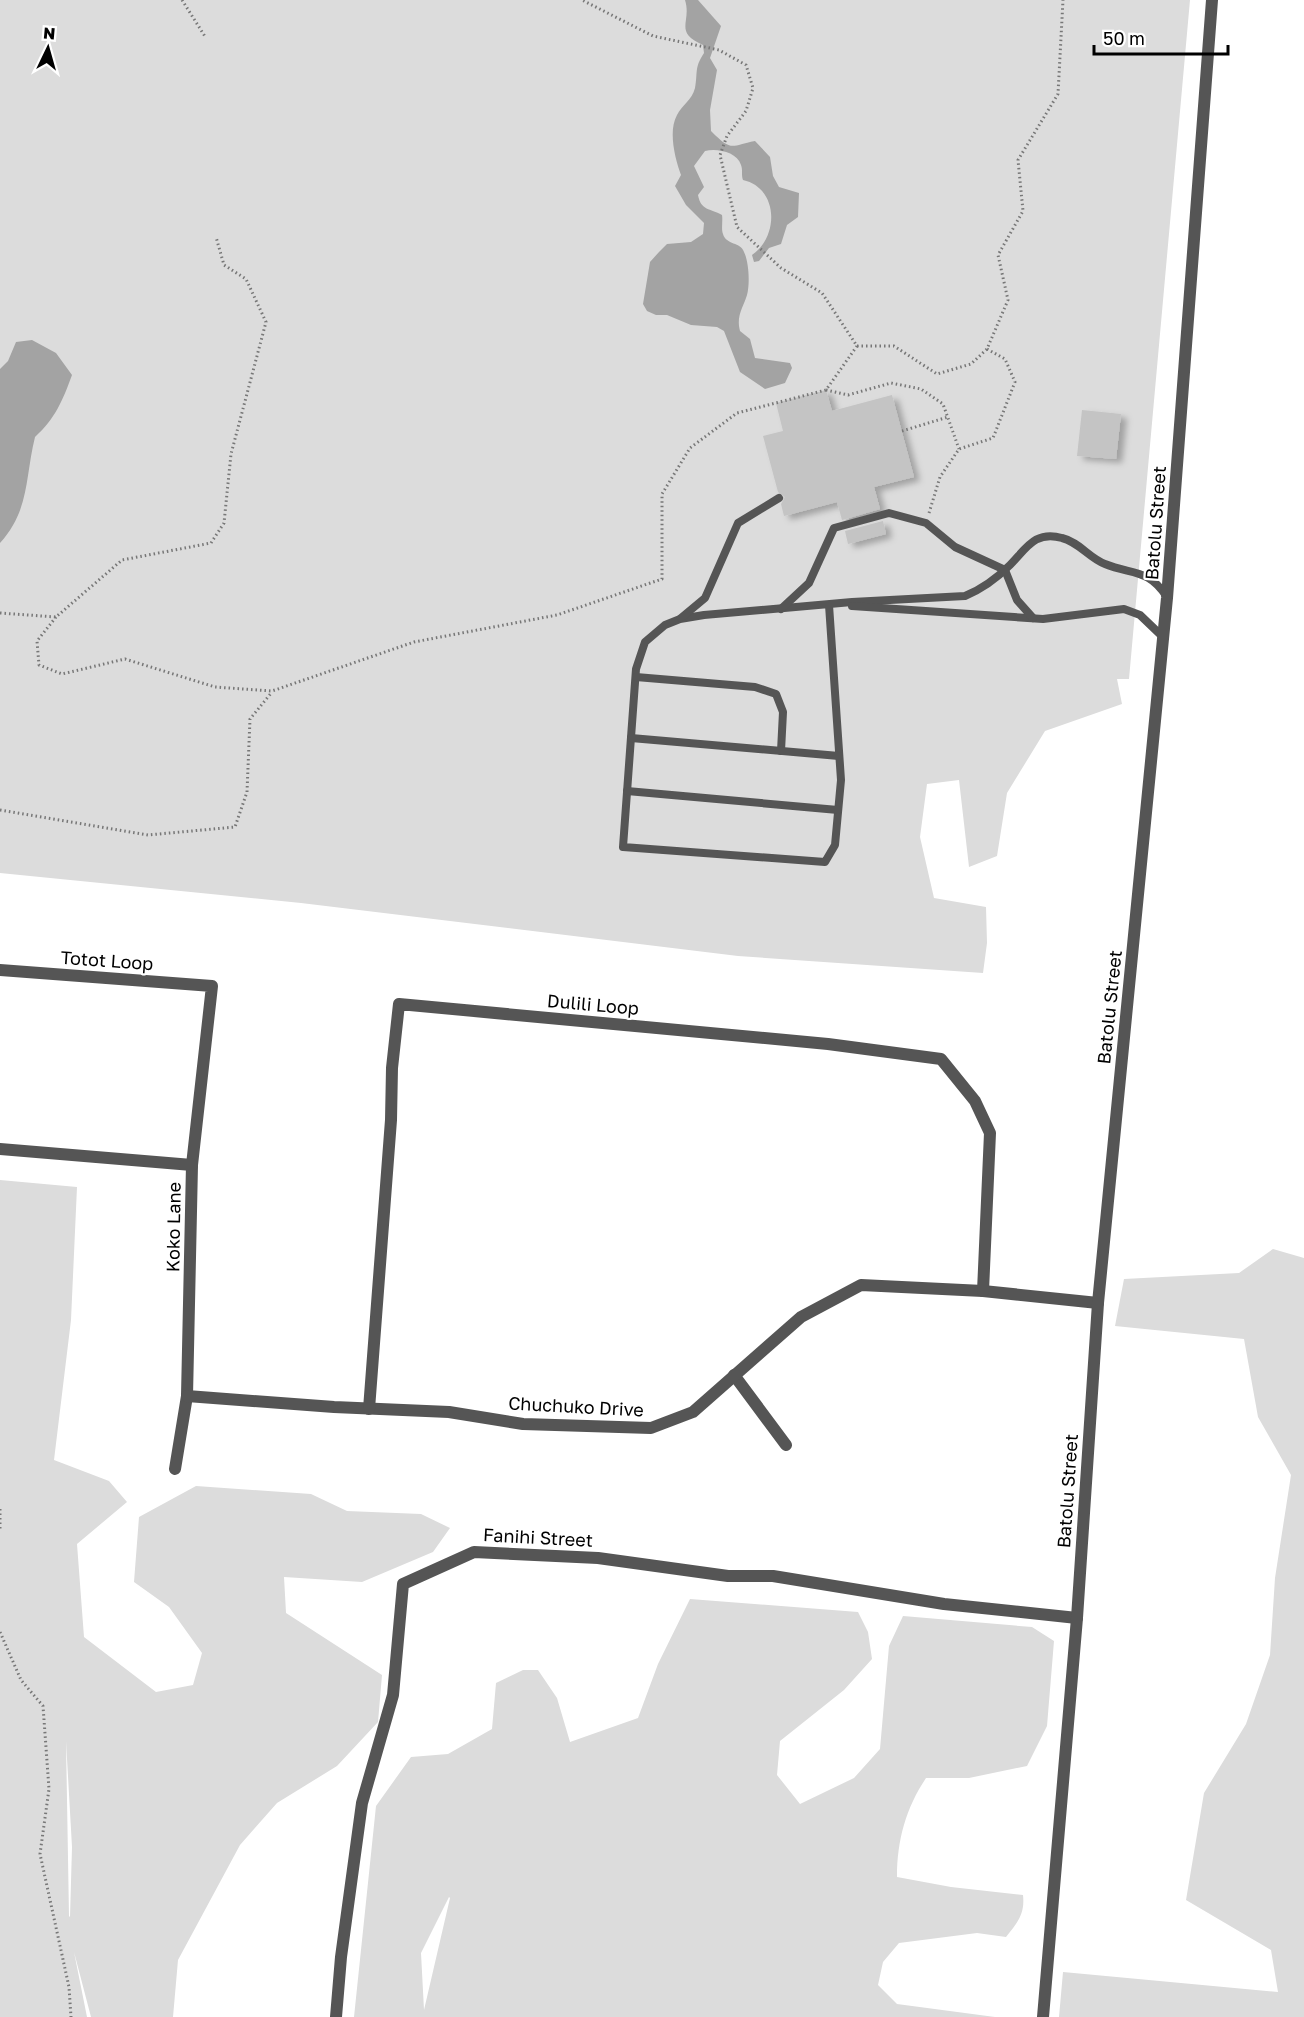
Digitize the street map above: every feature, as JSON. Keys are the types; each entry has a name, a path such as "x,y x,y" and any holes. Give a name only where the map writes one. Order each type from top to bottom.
{"street":[{"name":"Batolu Street","path":"1043,2017 1077,1618 1098,1303 1164,638 1212,0"},
{"name":"Totot Loop","path":"0,970 212,986"},
{"name":"Koko Lane","path":"175,1469 187,1396 192,1165 212,986"},
{"name":"Dulili Loop","path":"369,1409 391,1120 392,1068 399,1005 828,1044 941,1059 975,1101 990,1133 983,1291"},
{"path":"0,1149 192,1165"},
{"name":"Chuchuko Drive","path":"187,1396 369,1409 449,1412 523,1424 651,1428 693,1412 801,1317 861,1285 983,1291 1098,1303"},
{"path":"734,1375 786,1445"},
{"name":"Fanihi Street","path":"336,2017 341,1957 362,1803 393,1695 403,1584 474,1552 598,1558 728,1576 773,1576 944,1604 1077,1618"}],"lane":[{"path":"680,619 705,598 738,523 779,498"},
{"path":"780,609 809,583 834,528 889,513 926,523 955,547 1005,570 1017,600 1033,618"},
{"path":"829,605 839,756 835,844 825,862 623,847 636,676 645,642 664,625 680,619 704,615 817,605 965,596 978,591 1005,570 1033,541 1049,536 1071,541 1106,565 1132,571 1154,580 1167,598"},
{"path":"817,605 1033,618 1075,617 1111,608 1124,609 1140,615 1164,638"},
{"path":"636,676 755,687 776,693 783,712 781,751"},
{"path":"631,738 839,756"},
{"path":"627,791 838,810"}],"path":[{"path":"182,0 206,38"},
{"path":"582,0 652,36 719,50 746,65 753,88 751,95 746,111 727,136 720,155 737,227 781,268 822,292 857,346"},
{"path":"857,346 894,346 937,374 971,364 987,349 1008,300 998,255 1023,211 1018,160 1058,94 1063,0"},
{"path":"216,237 224,265 246,279 266,322 231,454 224,523 211,543 122,560 56,617 37,641 39,665 62,674 125,659 215,687 272,691 414,642 557,615 662,579 662,494 690,448 736,413 826,390 848,395 891,383 921,389 943,404 959,449"},
{"path":"826,390 857,346"},
{"path":"926,523 940,477 959,449 993,438 1016,382 1005,359 987,349"},
{"path":"902,431 948,417"},
{"path":"0,613 56,617"},
{"path":"0,810 148,836 235,827 247,792 250,719 272,691"},
{"path":"0,1509 0,1529"},
{"path":"0,1632 21,1680 43,1707 49,1789 40,1854 69,1987 71,2017"}],"shaded area":[{"path":"0,0 1190,0 1129,679 1117,679 1122,704 1045,731 1007,793 997,856 969,867 959,780 927,784 920,837 934,898 986,907 987,943 983,973 738,956 301,903 0,873"},
{"path":"685,0 698,0 721,26 710,58 717,70 710,110 711,131 723,142 732,146 755,141 770,157 773,176 779,187 799,193 798,217 787,225 781,244 769,248 759,261 754,262 752,255 761,247 771,225 769,202 755,185 743,180 742,167 731,154 715,150 705,151 694,166 704,187 698,195 701,204 722,215 722,230 725,238 740,247 746,256 748,285 747,295 739,316 740,331 750,339 755,358 790,363 792,368 785,383 765,389 740,372 724,331 717,327 691,325 667,315 656,315 647,311 643,304 650,262 667,244 691,242 703,234 704,223 686,205 675,186 681,175 673,145 674,122 679,111 694,92 698,66 704,53 703,45 689,36 686,31"},
{"path":"32,340 56,353 72,375 58,409 35,437 22,506 10,531 0,543 0,369 8,361 16,342"},
{"path":"0,1180 77,1187 71,1320 54,1460 109,1481 127,1502 77,1544 84,1637 156,1692 193,1685 202,1653 169,1607 134,1582 139,1517 196,1486 311,1494 347,1511 421,1514 450,1528 433,1552 362,1582 284,1577 286,1613 382,1675 378,1722 337,1766 277,1803 240,1845 178,1960 173,2017 91,2017 74,1952 87,2017 0,2017","holes":["66,1741 72,1847 70,1917"]},
{"path":"1273,1249 1304,1258 1304,2017 1059,2017 1063,1972 1278,1992 1271,1950 1186,1900 1204,1793 1246,1724 1270,1655 1275,1578 1291,1475 1258,1417 1244,1339 1115,1326 1124,1279 1239,1273"},
{"path":"690,1599 858,1612 868,1632 872,1659 844,1690 780,1741 777,1775 800,1804 854,1778 880,1749 889,1646 903,1616 1032,1627 1054,1641 1047,1726 1027,1766 969,1778 926,1778 913,1801 901,1837 897,1877 951,1887 1023,1895 1023,1907 1017,1922 1006,1937 977,1933 899,1943 883,1962 878,1985 897,2004 995,2017 354,2017 376,1806 411,1757 448,1754 492,1729 496,1683 523,1670 538,1670 557,1698 570,1742 638,1718 658,1664","holes":["450,1898 424,2010 421,1953"]}],"building":[{"path":"826,390 832,411 892,395 914,477 874,487 880,509 842,520 837,502 784,516 781,504 785,497 778,492 763,436 783,431 776,403"},
{"path":"1082,410 1121,414 1116,459 1077,456"},
{"path":"883,521 886,534 848,544 845,531"}]}
